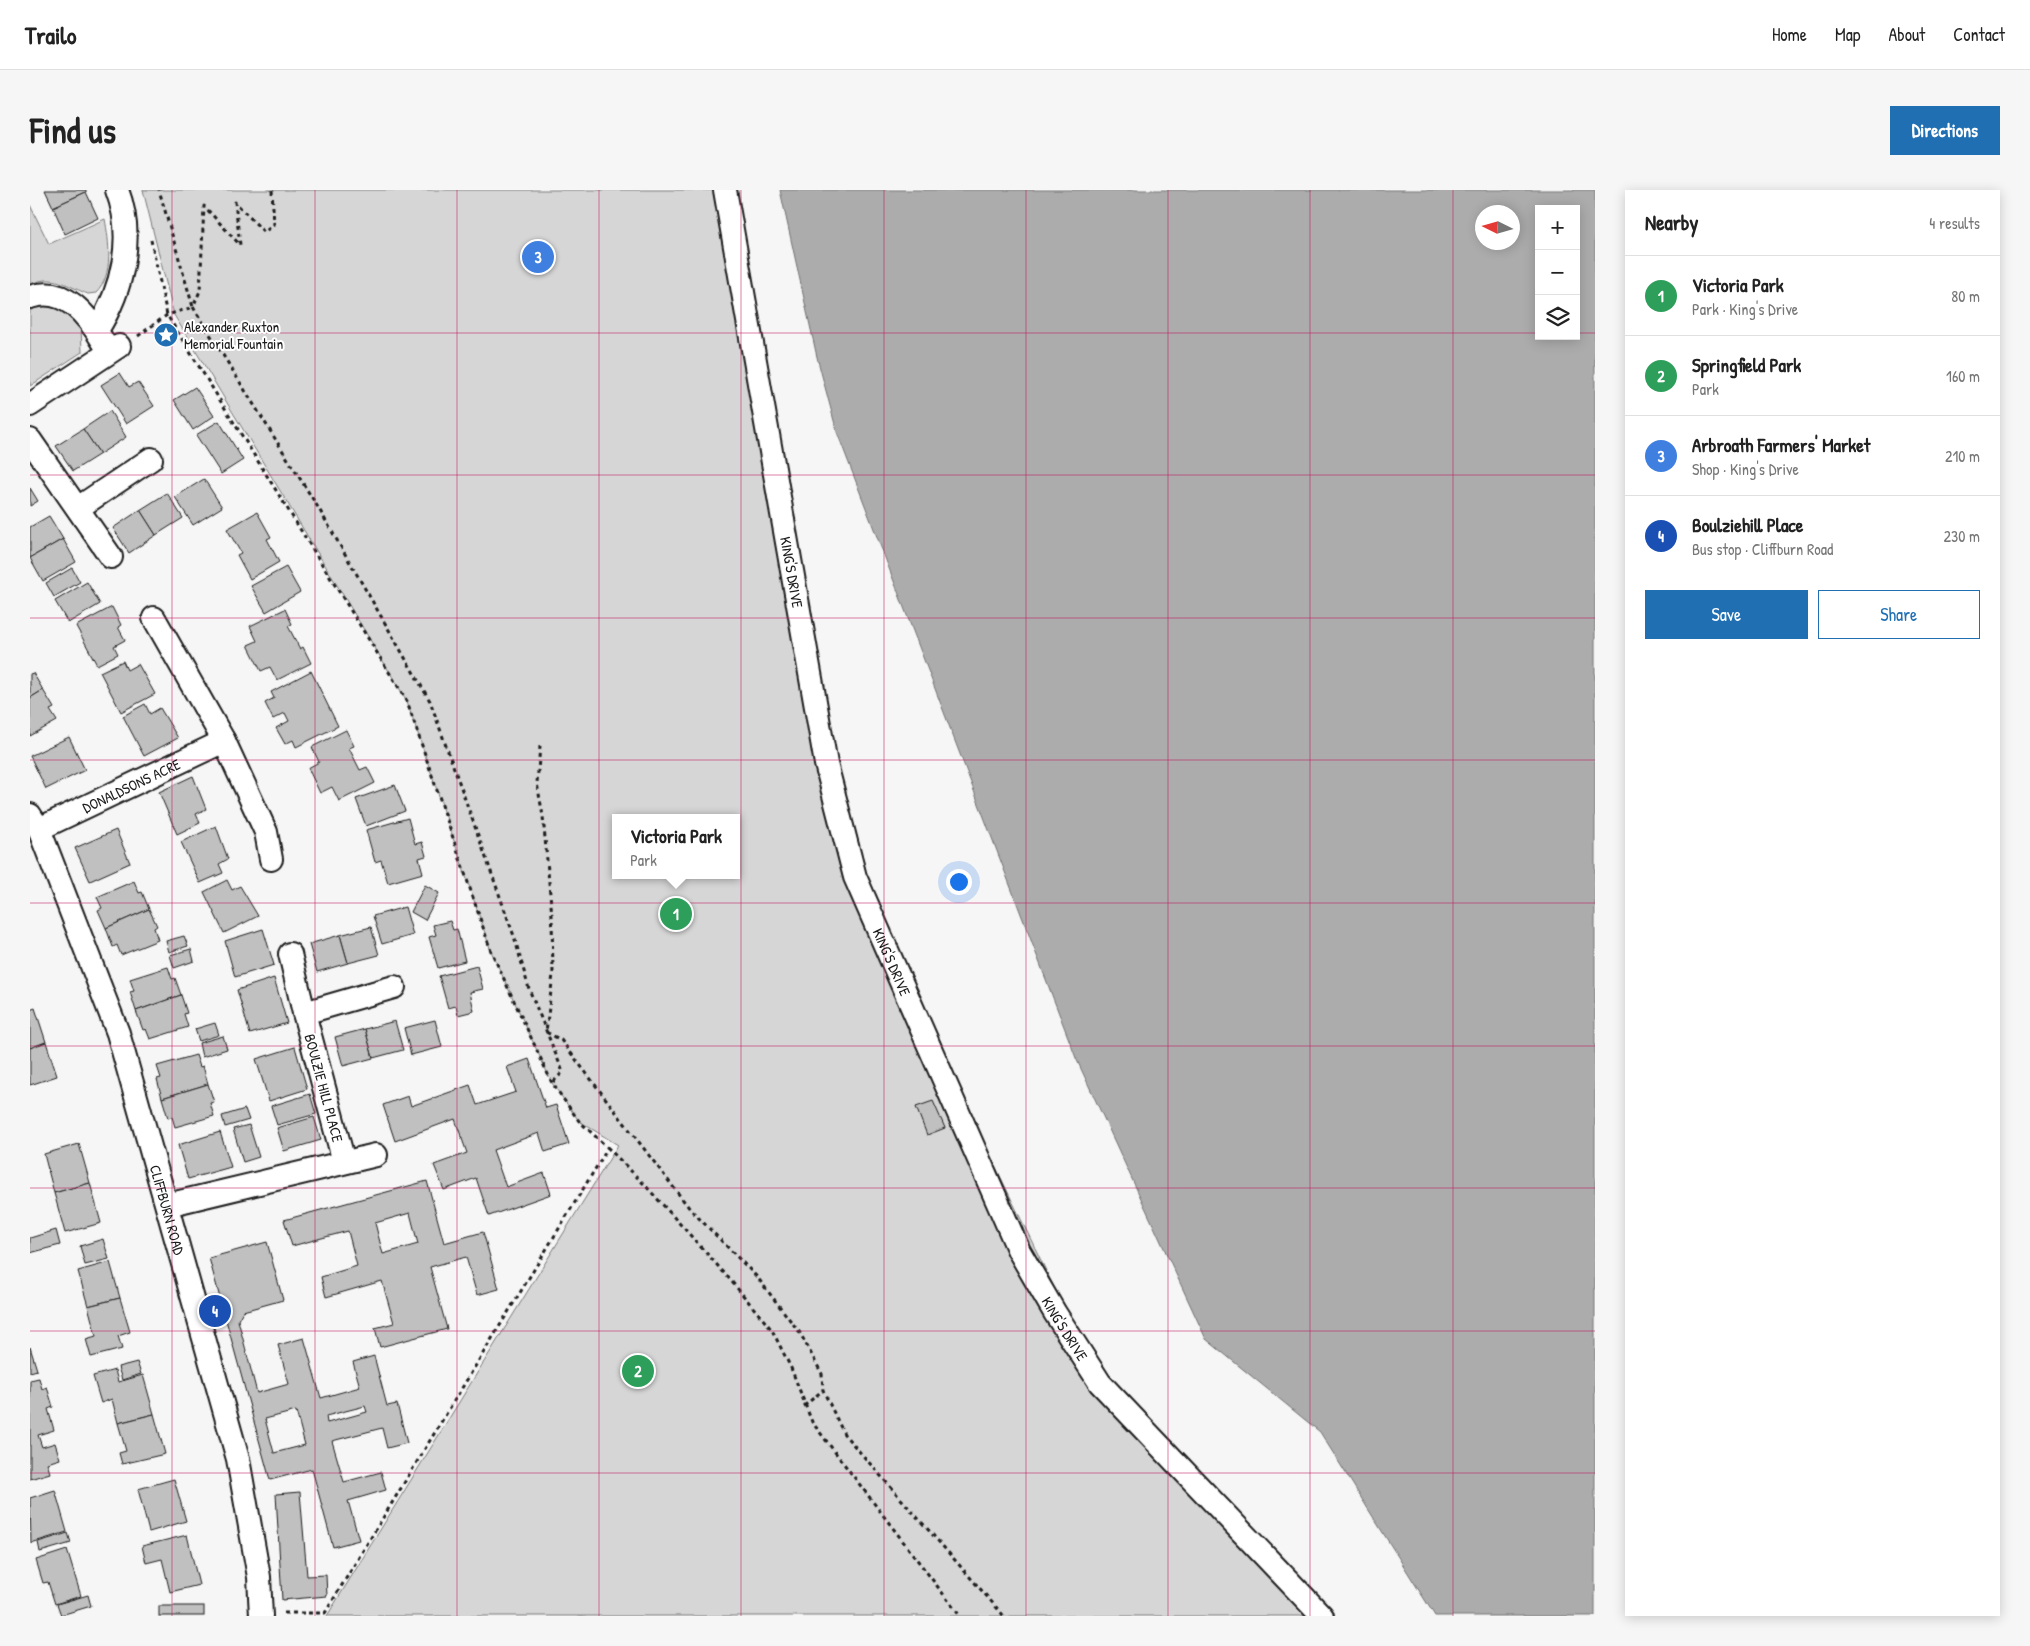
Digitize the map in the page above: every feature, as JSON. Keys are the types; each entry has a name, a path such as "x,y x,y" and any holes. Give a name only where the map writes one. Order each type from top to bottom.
{"street":[{"path":"97,330 106,316 119,285 126,254 125,225 117,190"},
{"name":"KING'S DRIVE","path":"725,190 825,756 855,877 1020,1251 1054,1313 1100,1382 1322,1616"},
{"path":"30,297 41,293 58,295 76,306 114,349 30,405"},
{"path":"30,440 110,557"},
{"path":"78,508 151,459"},
{"path":"154,618 224,741 266,832 271,859"},
{"name":"DONALDSONS ACRE","path":"34,822 224,741"},
{"name":"CLIFFBURN ROAD","path":"34,822 118,1033 238,1458 259,1577 261,1615"},
{"name":"BOULZIE HILL PLACE","path":"290,954 344,1162"},
{"name":"BOULZIE HILL PLACE","path":"304,1013 394,987"},
{"path":"166,1205 376,1155"}],"path":[{"path":"158,190 193,307 319,509 430,701 514,936 529,989 563,1072 552,1083"},
{"path":"114,349 132,340 167,314 193,307 200,292 204,206 240,245 236,202 264,232 274,225 272,190"},
{"path":"149,230 167,314 407,700 491,951 552,1083 579,1121 644,1184 721,1269 772,1330 791,1368 804,1406 812,1422 960,1616"},
{"path":"540,746 538,783 543,816 552,926 553,974 546,1032"},
{"path":"546,1032 561,1040 690,1209 757,1277 800,1333 822,1374 823,1390 844,1434 1004,1616"},
{"path":"261,1615 325,1613 608,1148"},
{"path":"804,1406 823,1390"}],"shaded area":[{"path":"143,190 728,190 855,877 1100,1382 1322,1616 327,1616 618,1145 579,1121 552,1083 491,951 407,701 174,315"},
{"path":"780,190 1595,190 1595,1616 1435,1616 1320,1432 1206,1339 1076,1058 837,432 817,357"},
{"path":"30,205 49,244 105,219 109,247 108,267 102,286 96,293 88,294 53,280 38,281 30,285"},
{"path":"59,305 81,327 82,352 30,386 30,311 37,306"}],"building":[{"path":"45,190 86,190 86,192 53,207"},
{"path":"86,192 98,218 65,234 53,207"},
{"path":"120,373 129,387 138,382 154,406 126,424 101,385"},
{"path":"195,387 214,416 193,430 174,400"},
{"path":"110,411 126,437 100,454 83,429"},
{"path":"219,421 243,460 221,474 196,435"},
{"path":"83,429 100,454 73,471 56,446"},
{"path":"204,479 222,507 193,525 175,497"},
{"path":"30,488 38,501 30,506"},
{"path":"167,493 183,518 156,535 140,510"},
{"path":"140,510 156,535 129,553 113,528"},
{"path":"257,512 271,537 267,539 279,562 250,579 237,555 241,553 227,529"},
{"path":"49,516 63,539 30,558 30,527"},
{"path":"63,539 76,562 43,581 30,558"},
{"path":"286,567 300,592 266,612 251,586"},
{"path":"72,568 80,582 54,597 46,583"},
{"path":"87,582 100,604 68,623 55,601"},
{"path":"112,607 121,625 118,627 125,640 114,646 118,654 97,665 76,626"},
{"path":"285,609 292,624 288,626 300,649 303,647 311,663 277,680 270,667 261,671 248,645 257,641 250,626"},
{"path":"123,661 127,670 138,664 155,694 121,712 100,672"},
{"path":"311,671 338,726 296,747 293,740 285,744 276,728 289,721 285,713 273,719 265,703 274,698 271,692"},
{"path":"33,673 43,690 30,698 30,674"},
{"path":"43,690 54,708 50,710 57,721 30,736 30,698"},
{"path":"145,704 150,714 160,708 178,738 144,756 123,716"},
{"path":"346,730 354,746 349,748 360,770 367,767 375,783 339,801 332,787 320,793 308,768 319,762 312,747"},
{"path":"69,737 85,770 46,789 30,756"},
{"path":"193,776 206,809 196,814 200,823 177,834 159,792"},
{"path":"395,785 405,811 366,826 356,799"},
{"path":"408,818 415,844 422,842 426,856 419,858 423,873 388,883 381,860 375,862 366,830"},
{"path":"216,826 228,859 219,864 223,873 200,883 181,842"},
{"path":"116,830 130,863 90,881 75,848"},
{"path":"227,880 232,890 240,886 258,916 224,933 204,892"},
{"path":"134,881 139,893 142,892 149,909 106,928 98,910 102,908 97,897"},
{"path":"425,885 439,893 425,920 411,912"},
{"path":"405,907 413,935 382,944 373,916"},
{"path":"149,909 157,926 154,928 158,940 121,955 117,945 113,947 106,928"},
{"path":"450,921 453,930 457,929 465,961 438,968 429,937 436,935 433,925"},
{"path":"371,927 379,955 348,963 340,935"},
{"path":"263,929 274,965 235,977 225,941"},
{"path":"340,935 348,963 317,972 309,944"},
{"path":"184,936 188,946 169,952 166,941"},
{"path":"191,949 194,961 174,968 170,955"},
{"path":"477,966 483,989 470,992 474,1011 458,1015 456,1006 448,1008 439,976"},
{"path":"168,967 172,979 175,978 181,995 136,1011 130,992 134,991 130,979"},
{"path":"274,978 287,1023 250,1034 237,990"},
{"path":"181,995 187,1013 184,1014 188,1027 150,1039 146,1029 143,1030 136,1011"},
{"path":"35,1008 46,1042 30,1048 30,1010"},
{"path":"435,1020 442,1047 411,1055 404,1028"},
{"path":"395,1021 403,1050 373,1058 365,1029"},
{"path":"215,1023 219,1035 199,1041 195,1029"},
{"path":"365,1029 373,1058 343,1066 335,1037"},
{"path":"223,1036 227,1049 202,1057 199,1043"},
{"path":"46,1042 57,1076 30,1085 30,1048"},
{"path":"295,1047 307,1089 269,1101 256,1059"},
{"path":"196,1055 200,1067 203,1066 208,1084 162,1098 157,1079 161,1078 157,1066"},
{"path":"529,1059 546,1108 556,1105 569,1144 545,1152 539,1133 493,1150 506,1187 544,1173 551,1194 489,1216 476,1178 444,1190 434,1165 467,1153 455,1119 395,1141 383,1105 408,1096 411,1106 470,1085 477,1105 516,1092 507,1067"},
{"path":"208,1084 214,1102 210,1103 214,1116 175,1127 172,1117 168,1118 162,1098"},
{"path":"310,1094 316,1114 277,1125 271,1106"},
{"path":"933,1101 945,1128 927,1135 916,1107"},
{"path":"245,1109 249,1120 225,1127 222,1116"},
{"path":"314,1117 321,1140 284,1151 277,1128"},
{"path":"249,1125 259,1157 243,1162 233,1129"},
{"path":"220,1132 231,1167 188,1179 178,1145"},
{"path":"79,1144 90,1183 54,1193 44,1154"},
{"path":"427,1181 444,1243 483,1232 499,1289 477,1295 466,1257 430,1267 447,1329 380,1347 375,1328 394,1323 382,1281 326,1297 321,1277 357,1266 348,1231 292,1246 284,1220","holes":["410,1213 418,1244 383,1254 375,1223"]},
{"path":"90,1183 101,1223 65,1233 54,1193"},
{"path":"56,1230 60,1245 30,1253 30,1238"},
{"path":"103,1239 109,1259 85,1265 80,1246"},
{"path":"267,1242 283,1300 243,1311 238,1320 257,1393 289,1384 278,1345 304,1338 321,1398 360,1387 353,1362 374,1356 387,1406 397,1404 407,1443 387,1448 382,1428 332,1441 344,1482 381,1472 386,1490 348,1501 359,1540 333,1547 312,1469 270,1480 209,1258","holes":["365,1406 367,1412 327,1423 326,1416","296,1411 305,1445 274,1453 265,1419"]},
{"path":"110,1262 120,1298 88,1306 78,1271"},
{"path":"120,1298 130,1332 118,1336 122,1349 91,1357 86,1339 96,1336 88,1306"},
{"path":"30,1347 37,1370 30,1372"},
{"path":"137,1362 141,1374 122,1380 118,1367"},
{"path":"115,1370 118,1382 143,1375 154,1414 118,1423 112,1399 101,1403 93,1376"},
{"path":"39,1378 42,1389 47,1387 53,1407 48,1409 54,1430 38,1435 42,1447 55,1443 60,1459 47,1463 50,1473 30,1479 30,1380"},
{"path":"154,1414 165,1454 122,1464 119,1453 126,1451 118,1423"},
{"path":"174,1479 186,1521 149,1532 138,1489"},
{"path":"55,1490 67,1532 31,1543 30,1498"},
{"path":"300,1492 307,1576 326,1575 327,1596 282,1600 276,1494"},
{"path":"68,1533 71,1543 40,1552 38,1542"},
{"path":"187,1535 199,1585 170,1592 162,1559 146,1563 142,1546"},
{"path":"67,1550 81,1596 55,1604 48,1582 43,1583 36,1560"},
{"path":"88,1595 91,1606 61,1615 57,1604"},
{"path":"159,1606 204,1606 204,1616 159,1616"}],"place":[{"name":"Arbroath Farmers' Market","path":"538,257"},
{"name":"Alexander Ruxton Memorial Fountain","path":"166,335"},
{"name":"Victoria Park","path":"676,914"},
{"name":"Boulziehill Place","path":"215,1311"},
{"name":"Springfield Park","path":"638,1371"}]}
